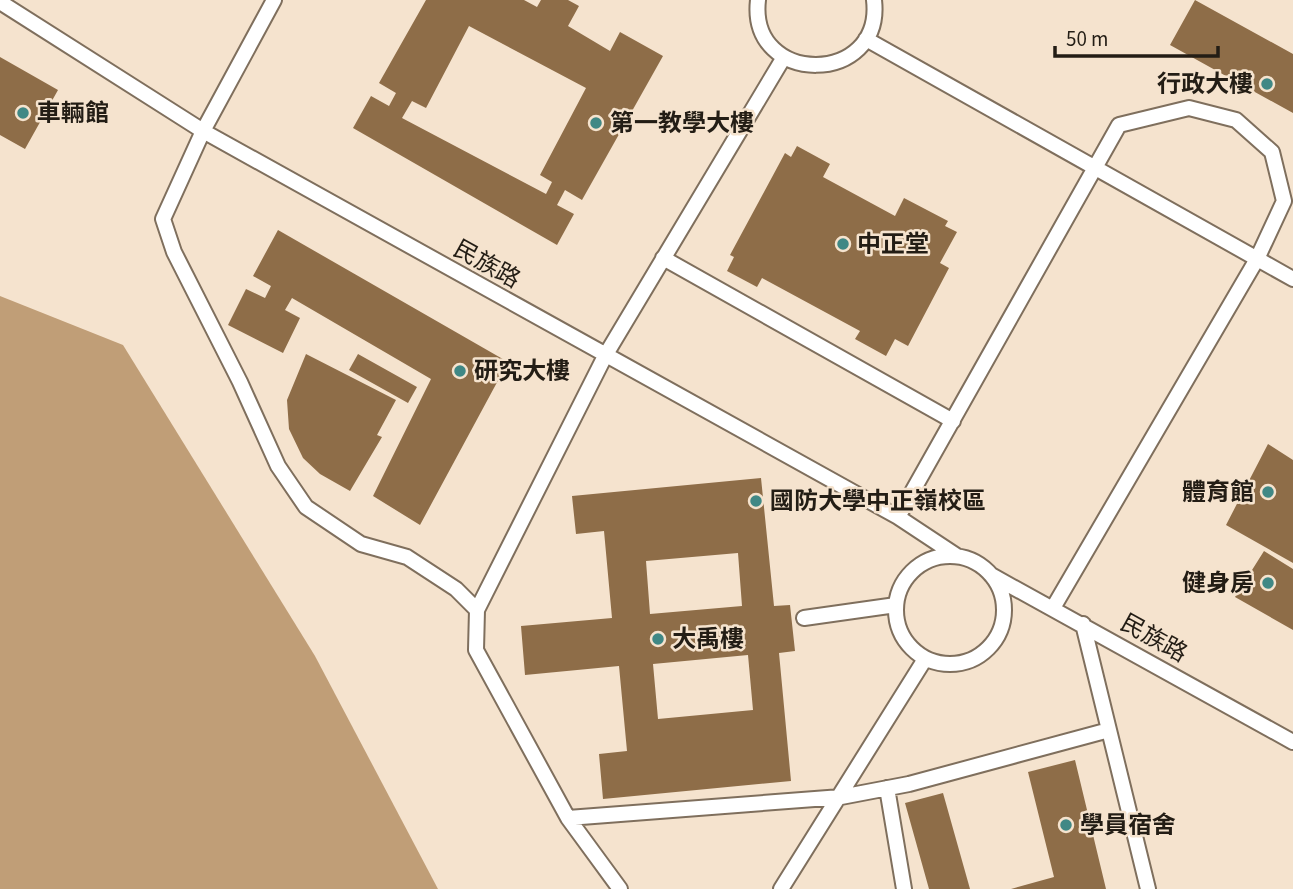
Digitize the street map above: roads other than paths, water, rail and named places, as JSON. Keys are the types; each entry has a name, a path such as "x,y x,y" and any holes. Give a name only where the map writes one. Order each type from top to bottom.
{"lane":[{"path":"274,0 203,131 163,219 174,252 240,382 278,466 306,507 361,544 407,557 456,589 477,610"},
{"path":"758,0 761,29 770,45 784,57 801,65 819,66 837,62 853,53 866,39 873,22 874,0"},
{"name":"民族路","path":"0,2 203,131 898,517 957,556"},
{"path":"866,39 1293,279"},
{"path":"620,889 568,818 475,650 477,610 604,356 784,57"},
{"path":"898,517 1119,125 1189,108 1236,120 1272,152 1284,201 1257,259 1053,608"},
{"path":"663,258 953,421"},
{"path":"940,556 957,556 970,559 992,575 1001,591 1004,609 1002,628 993,644 979,657 961,664 943,664 925,659 902,636 896,605 900,588 909,573 923,563 940,556"},
{"name":"民族路","path":"992,575 1293,743"},
{"path":"804,618 896,605"},
{"path":"1083,624 1148,889"},
{"path":"781,889 925,659"},
{"path":"568,818 841,797 887,788 1109,730"},
{"path":"887,788 904,889"}],"place":[{"name":"行政大樓","path":"1267,84"},
{"name":"車輛館","path":"23,113"},
{"name":"第一教學大樓","path":"596,123"},
{"name":"中正堂","path":"843,244"},
{"name":"研究大樓","path":"460,371"},
{"name":"體育館","path":"1268,492"},
{"name":"國防大學中正嶺校區","path":"756,501"},
{"name":"健身房","path":"1268,583"},
{"name":"大禹樓","path":"658,639"},
{"name":"學員宿舍","path":"1066,825"}]}
